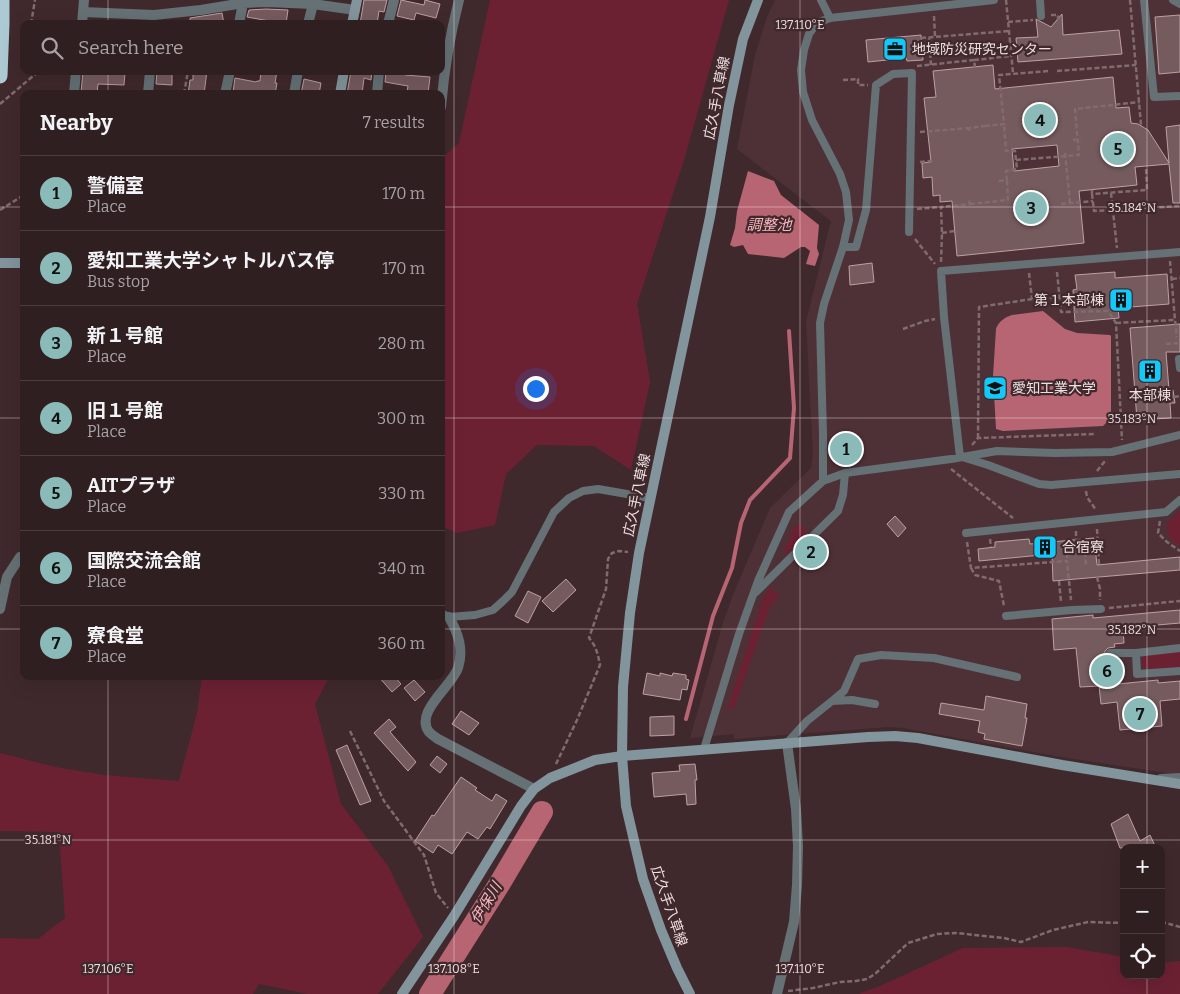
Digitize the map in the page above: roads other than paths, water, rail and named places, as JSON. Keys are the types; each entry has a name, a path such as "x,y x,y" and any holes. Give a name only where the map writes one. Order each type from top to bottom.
{"highway":[{"path":"0,76 2,0"}],"main road":[{"name":"広久手八草線","path":"690,994 676,968 643,878 626,806 622,756 623,686 630,613 639,553 710,217 741,49 758,0"},
{"path":"353,20 356,5"},
{"path":"341,90 343,75"},
{"path":"0,263 20,263"},
{"path":"402,994 454,916 521,806 534,789 550,778 595,760 704,749 896,736 918,738 1062,765 1180,784"}],"street":[{"path":"82,20 84,0"},
{"path":"389,20 394,0"},
{"path":"443,90 452,28 459,0"},
{"path":"83,12 154,19 243,3 313,2 356,5"},
{"path":"309,20 313,2"},
{"path":"240,20 243,3"},
{"path":"74,90 76,75"},
{"path":"148,90 150,75"},
{"path":"226,90 229,75"},
{"path":"295,90 297,75"},
{"path":"378,90 379,75"},
{"path":"0,609 7,577 20,557"},
{"path":"445,615 457,631 460,642 458,669 452,680 429,708 426,720 428,731 438,740 534,789"},
{"path":"777,993 794,922 797,886 798,846 796,809 787,743"}],"lane":[{"path":"821,0 830,18"},
{"path":"823,482 820,323 824,304 843,247 849,220 846,192 840,174 812,120 803,92 801,70 809,34 817,23 830,18 932,3 994,0"},
{"path":"1040,0 1041,18"},
{"path":"1144,0 1154,97 1180,96"},
{"path":"1173,0 1180,4"},
{"path":"843,247 856,247 866,210 876,85 893,74 912,73 909,232"},
{"path":"960,456 944,317 941,271 1180,252"},
{"path":"1179,359 1180,368"},
{"path":"704,749 739,634 758,582 790,512 823,482 845,474 997,451 1112,452 1180,435"},
{"path":"960,456 1039,484 1051,485 1180,474"},
{"path":"753,595 838,511 843,495 845,474"},
{"path":"445,615 475,615 493,610 503,601 512,592 554,512 569,498 583,491 598,489 650,498"},
{"path":"966,533 1166,512 1180,500"},
{"path":"1006,616 1101,609"},
{"path":"1110,653 1136,653 1180,648"},
{"path":"1136,653 1138,674 1180,671"},
{"path":"787,743 807,721 844,691 858,659 881,655 934,658 1017,677"},
{"path":"832,701 852,700 875,704"},
{"path":"1149,779 1180,777"}],"water":[{"name":"調整池","path":"748,171 774,181 781,195 819,225 817,248 819,254 815,266 806,264 810,251 805,247 801,247 784,258 748,254 743,245 734,247 730,245"},
{"path":"1043,311 1065,329 1077,333 1111,336 1111,418 1103,426 1003,431 996,429 993,376 997,326 1002,320 1012,315"}],"waterway":[{"path":"686,719 713,616 732,568 741,523 750,500 790,458 794,408 789,331"},
{"name":"伊保川","path":"430,994 542,812"}],"place":[{"name":"地域防災研究センター","path":"895,49"},
{"name":"旧１号館","path":"1040,120"},
{"name":"AITプラザ","path":"1118,149"},
{"name":"新１号館","path":"1031,208"},
{"name":"第１本部棟","path":"1121,300"},
{"name":"本部棟","path":"1150,371"},
{"name":"愛知工業大学","path":"995,388"},
{"name":"警備室","path":"846,449"},
{"name":"合宿寮","path":"1045,547"},
{"name":"愛知工業大学シャトルバス停","path":"811,552"},
{"name":"国際交流会館","path":"1107,671"},
{"name":"寮食堂","path":"1140,714"}]}
